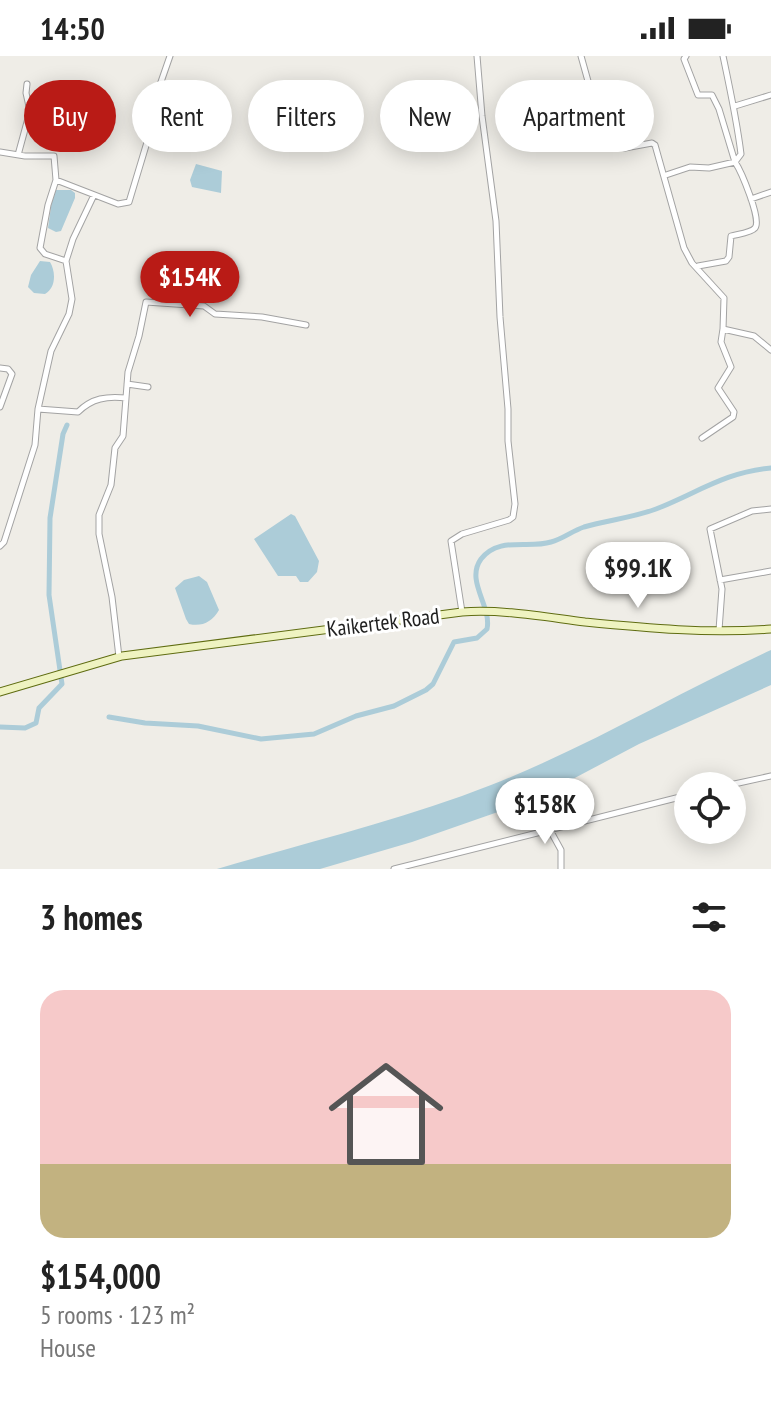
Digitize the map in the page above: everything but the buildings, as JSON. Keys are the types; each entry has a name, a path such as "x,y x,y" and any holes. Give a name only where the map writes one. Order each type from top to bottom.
{"main road":[{"name":"Kaikertek Road","path":"0,692 119,657 466,612 719,630 771,629"}],"street":[{"path":"56,180 125,205 129,202 151,129 154,102 170,56"},
{"path":"466,612 451,541 462,534 509,520 513,517 515,504 508,441 496,221 477,56"},
{"path":"581,56 593,99 617,146 655,145 666,175 684,248 692,263 698,266 724,298 721,342 731,367 718,388 734,412 733,417 702,438"},
{"path":"686,56 684,59 698,95 712,95 719,109 757,218 753,230 731,236 726,261 698,266"},
{"path":"666,175 690,167 709,168 735,162 741,154 735,106 723,56"},
{"path":"735,106 771,95"},
{"path":"18,155 24,133"},
{"path":"0,152 54,156 56,180 40,248 45,254 66,261"},
{"path":"751,199 771,192"},
{"path":"0,546 4,542 30,460 51,351 69,314 72,299 66,261 94,195"},
{"path":"119,657 112,597 99,534 99,515 111,485 115,448 123,436 127,384 146,302 204,306 215,314 262,317 306,325"},
{"path":"723,329 754,336 771,350"},
{"path":"0,368 8,369 12,374 0,407"},
{"path":"127,384 148,387"},
{"path":"38,409 78,412 86,404 103,397 126,398"},
{"path":"719,630 720,580 711,527 752,511 771,509"},
{"path":"720,580 771,571"},
{"path":"746,781 771,776"},
{"path":"394,869 674,799"},
{"path":"550,830 561,850 561,869"}],"water":[{"path":"196,164 222,171 221,193 192,187 190,180"},
{"path":"56,190 71,190 75,198 61,231 56,232 48,228"},
{"path":"40,261 50,262 53,270 53,284 45,294 34,293 28,287"},
{"path":"291,514 295,516 319,561 317,572 308,582 300,582 296,576 278,576 254,539"},
{"path":"199,576 207,582 219,610 206,623 194,625 186,619 175,588 184,580"},
{"path":"771,650 771,685 639,744 535,799 412,842 320,869 217,869 389,820 491,785 562,754"}],"waterway":[{"path":"0,727 25,728 36,723 39,708 62,684 49,595 50,518 67,425"},
{"path":"109,717 198,726 261,739 314,734 356,716 394,706 433,684 454,642 477,638 487,629 488,620 476,576 477,567 488,552 505,545 551,542 584,527 656,509 739,474 771,468"}]}
